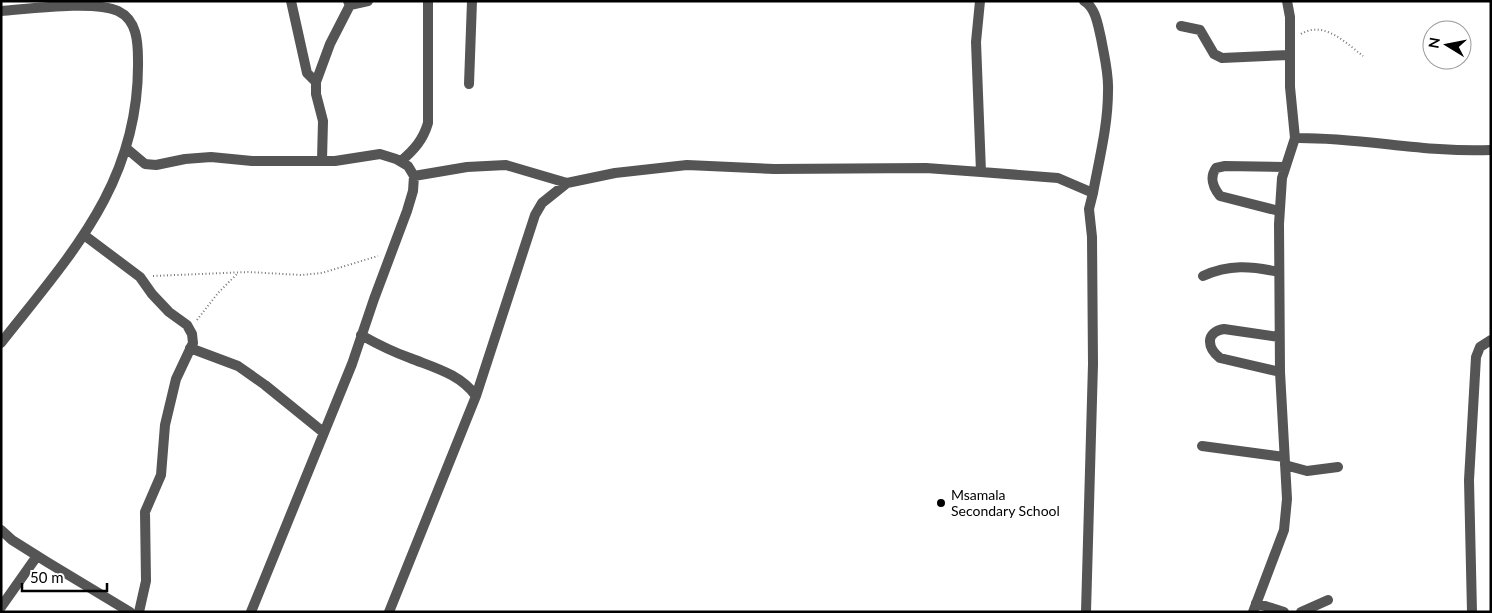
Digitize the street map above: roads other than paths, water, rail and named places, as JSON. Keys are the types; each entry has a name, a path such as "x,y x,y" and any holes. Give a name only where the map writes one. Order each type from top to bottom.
{"street":[{"path":"291,1 307,73 316,82"},
{"path":"322,160 323,121 316,94 316,82 330,44 349,3 368,1"},
{"path":"401,161 415,149 424,136 428,123 428,1"},
{"path":"469,84 472,1"},
{"path":"980,1 976,42 981,172"},
{"path":"1084,1 1089,4 1094,12 1099,28 1108,90 1102,150 1089,209 1092,237 1093,364 1086,612"},
{"path":"1284,612 1254,607 1284,530 1287,499 1279,337 1279,211 1282,178 1295,138 1289,55 1290,17 1287,1"},
{"path":"1,11 107,4 130,21 138,47 136,102 126,148 115,181 84,235 1,343"},
{"path":"1181,26 1200,30 1214,54 1222,58 1289,55"},
{"path":"1295,138 1344,138 1454,150 1491,150"},
{"path":"126,148 145,164 156,165 185,158 211,157 252,161 352,160 380,154 401,161 408,166 414,176 413,191 361,335 350,371 323,432 251,612"},
{"path":"414,176 467,167 506,165 567,183"},
{"path":"388,612 476,396 534,216 542,203 567,183 615,173 687,165 774,169 926,168 1058,178 1093,193"},
{"path":"1279,211 1220,196 1212,182 1212,174 1216,168 1225,166 1285,167"},
{"path":"84,235 140,277 152,294 192,334 190,348 176,379 165,425 161,475 145,512 146,581 139,612"},
{"path":"1203,276 1216,270 1234,266 1257,267 1279,272"},
{"path":"1279,337 1224,329 1215,330 1211,336 1211,344 1215,354 1220,358 1280,372"},
{"path":"361,335 384,348 454,376 468,385 476,396"},
{"path":"1472,612 1469,480 1476,357 1480,347 1491,340"},
{"path":"190,348 238,366 265,385 323,432"},
{"path":"1202,446 1284,461 1307,471 1338,467"},
{"path":"1,530 37,556 130,612"},
{"path":"1,607 37,556"},
{"path":"1301,612 1328,600"}],"place":[{"name":"Msamala Secondary School","path":"941,503"}]}
